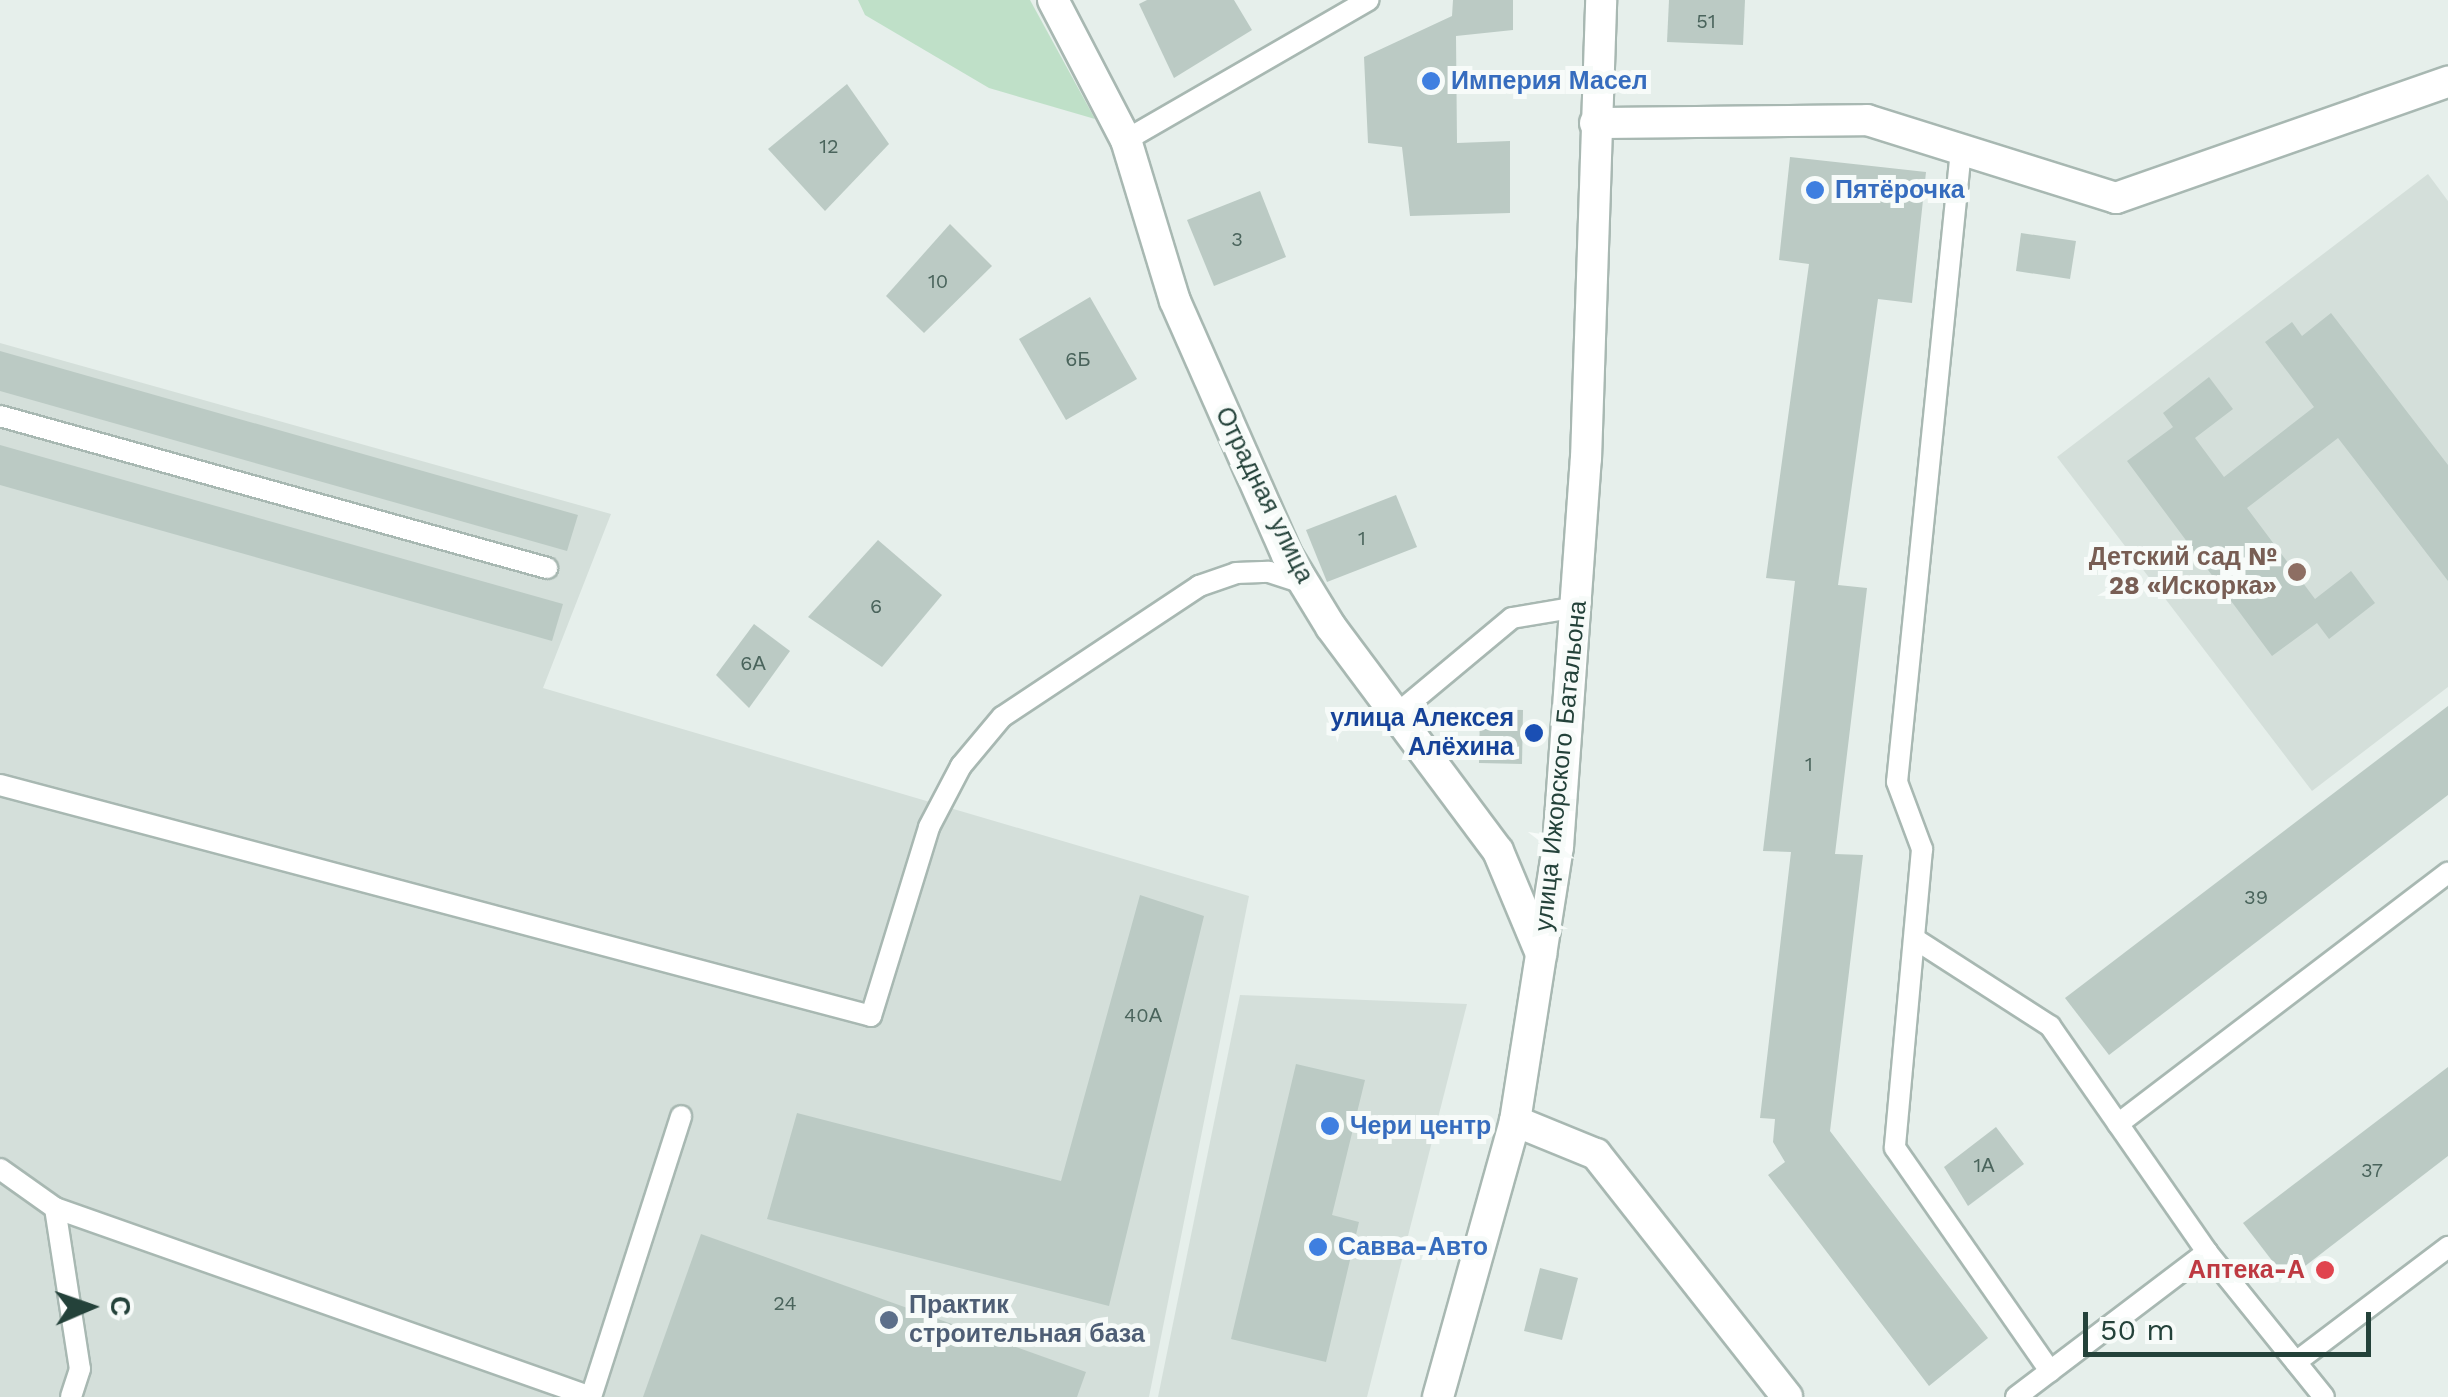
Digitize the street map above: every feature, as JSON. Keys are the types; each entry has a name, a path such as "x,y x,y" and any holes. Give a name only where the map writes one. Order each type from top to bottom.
{"street":[{"name":"Отрадная улица","path":"1054,0 1126,140 1174,301 1305,584 1498,851 1542,954"},
{"name":"улица Ижорского Батальона","path":"1438,1397 1514,1121 1558,847 1578,607 1601,0"},
{"path":"1595,123 1867,120 2116,198 2448,82"},
{"path":"1514,1121 1596,1154 1787,1397"}],"lane":[{"path":"1126,140 1368,0"},
{"path":"1962,150 1898,782 1922,850 1895,1148 2050,1371"},
{"path":"0,416 547,568"},
{"path":"0,785 871,1016 929,827 961,766 1002,717 1199,586 1236,573 1269,572 1305,584"},
{"path":"1398,713 1512,618 1578,607"},
{"path":"2118,1124 2448,872"},
{"path":"1915,939 2050,1026 2207,1252 2324,1397"},
{"path":"0,1169 55,1208 591,1397 681,1116"},
{"path":"55,1208 80,1370 71,1397"},
{"path":"2296,1362 2448,1247"},
{"path":"2016,1397 2207,1252"}],"shaded area":[{"name":"Детский сад № 28 «Искорка»","path":"2428,174 2448,201 2448,687 2312,791 2057,457"},
{"path":"0,343 611,514 543,688 1249,896 1149,1397 0,1397"},
{"path":"1240,995 1467,1004 1367,1397 1158,1397"}],"green space":[{"path":"858,0 1030,0 1095,119 989,88 865,15"}],"building":[{"path":"1147,0 1234,0 1252,30 1174,78 1139,4"},
{"path":"1453,0 1513,0 1513,30 1456,36 1457,143 1510,141 1510,213 1410,216 1402,147 1368,143 1364,57 1452,16"},
{"path":"1669,0 1745,0 1743,45 1667,42"},
{"path":"847,84 889,144 825,211 768,149"},
{"path":"1790,157 1926,172 1912,303 1878,299 1838,585 1867,588 1835,854 1863,855 1830,1131 1988,1338 1929,1386 1768,1175 1785,1162 1773,1142 1775,1119 1760,1118 1791,852 1763,851 1795,581 1766,578 1809,264 1779,260"},
{"path":"1260,191 1286,257 1214,286 1187,220"},
{"path":"950,224 992,266 924,333 886,296"},
{"path":"2021,233 2076,241 2070,279 2016,271"},
{"path":"1090,297 1137,379 1066,420 1019,339"},
{"path":"2331,313 2448,465 2448,581 2338,438 2247,508 2315,599 2351,571 2375,603 2329,639 2317,623 2272,656 2127,461 2173,427 2163,413 2209,377 2233,409 2195,438 2224,477 2314,407 2265,342 2292,322 2302,336"},
{"path":"0,351 578,515 567,551 0,391"},
{"path":"0,445 563,604 552,641 0,485"},
{"path":"1396,495 1417,547 1327,582 1306,530"},
{"path":"878,540 942,595 882,667 808,617"},
{"path":"754,624 790,651 749,708 716,675"},
{"path":"2448,706 2448,795 2109,1055 2065,998"},
{"path":"1480,709 1523,710 1522,764 1479,763"},
{"path":"1140,895 1204,916 1109,1306 767,1219 797,1113 1061,1181"},
{"path":"1296,1064 1365,1080 1332,1215 1359,1222 1326,1362 1231,1339"},
{"path":"2448,1067 2448,1156 2287,1280 2243,1223"},
{"path":"1996,1127 2024,1164 1968,1206 1944,1167"},
{"path":"701,1234 1086,1372 1077,1397 643,1397"},
{"path":"1540,1268 1578,1278 1562,1340 1524,1331"}],"place":[{"name":"Империя Масел","path":"1431,81"},
{"name":"Пятёрочка","path":"1815,190"},
{"name":"Детский сад № 28 «Искорка»","path":"2297,572"},
{"name":"улица Алексея Алёхина","path":"1534,733"},
{"name":"Чери центр","path":"1330,1126"},
{"name":"Савва-Авто","path":"1318,1247"},
{"name":"Аптека-А","path":"2325,1270"},
{"name":"Практик строительная база","path":"889,1320"}]}
